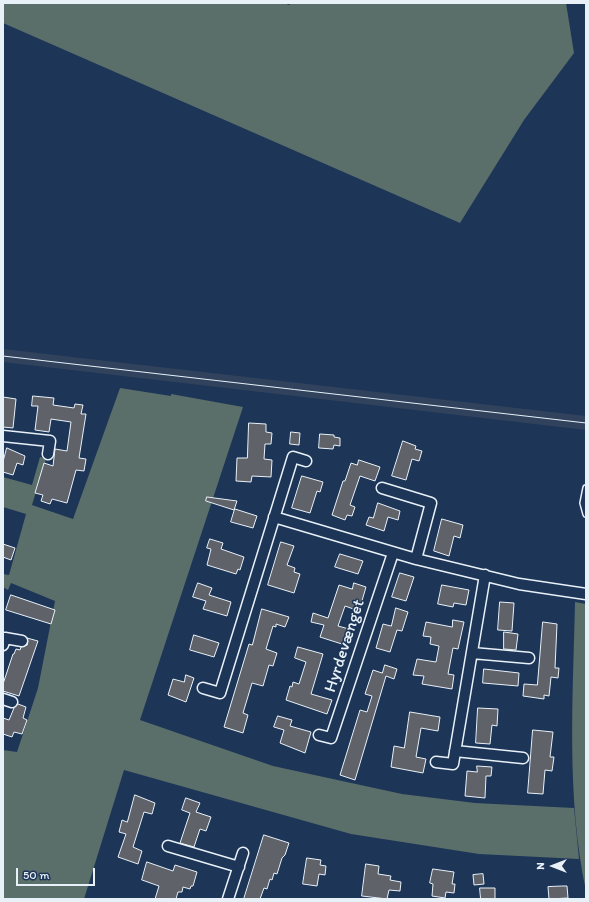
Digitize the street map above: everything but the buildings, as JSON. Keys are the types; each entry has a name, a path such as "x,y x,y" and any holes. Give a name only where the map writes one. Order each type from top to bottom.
{"street":[{"path":"3,436 50,441 48,454"},
{"path":"203,688 220,693 292,457 306,461"},
{"path":"382,488 431,503 416,559"},
{"path":"274,517 416,559 519,584 586,594"},
{"name":"Hyrdevænget","path":"319,735 331,738 393,553"},
{"path":"436,762 453,764 485,575"},
{"path":"3,645 5,638 22,640"},
{"path":"472,653 529,658"},
{"path":"455,751 523,758"},
{"path":"168,846 239,867"},
{"path":"228,899 243,853"}],"lane":[{"path":"586,488 584,503 586,514"}],"shaded area":[{"path":"3,349 586,416 586,430 3,362"}],"green space":[{"path":"3,3 284,3 289,5 291,3 566,3 574,53 524,120 460,223 3,23"},
{"path":"120,388 171,396 171,394 243,407 140,720 273,766 402,794 475,803 574,808 579,859 479,854 351,834 124,770 84,899 3,899 3,750 17,752 38,688 55,601 11,583 8,590 3,587 3,574 9,575 26,514 3,507 3,477 32,485 40,457 46,459 32,505 73,519"},
{"path":"575,602 586,604 586,891 580,855 573,783 572,711"}],"tram line":[{"path":"3,356 586,423"}]}
